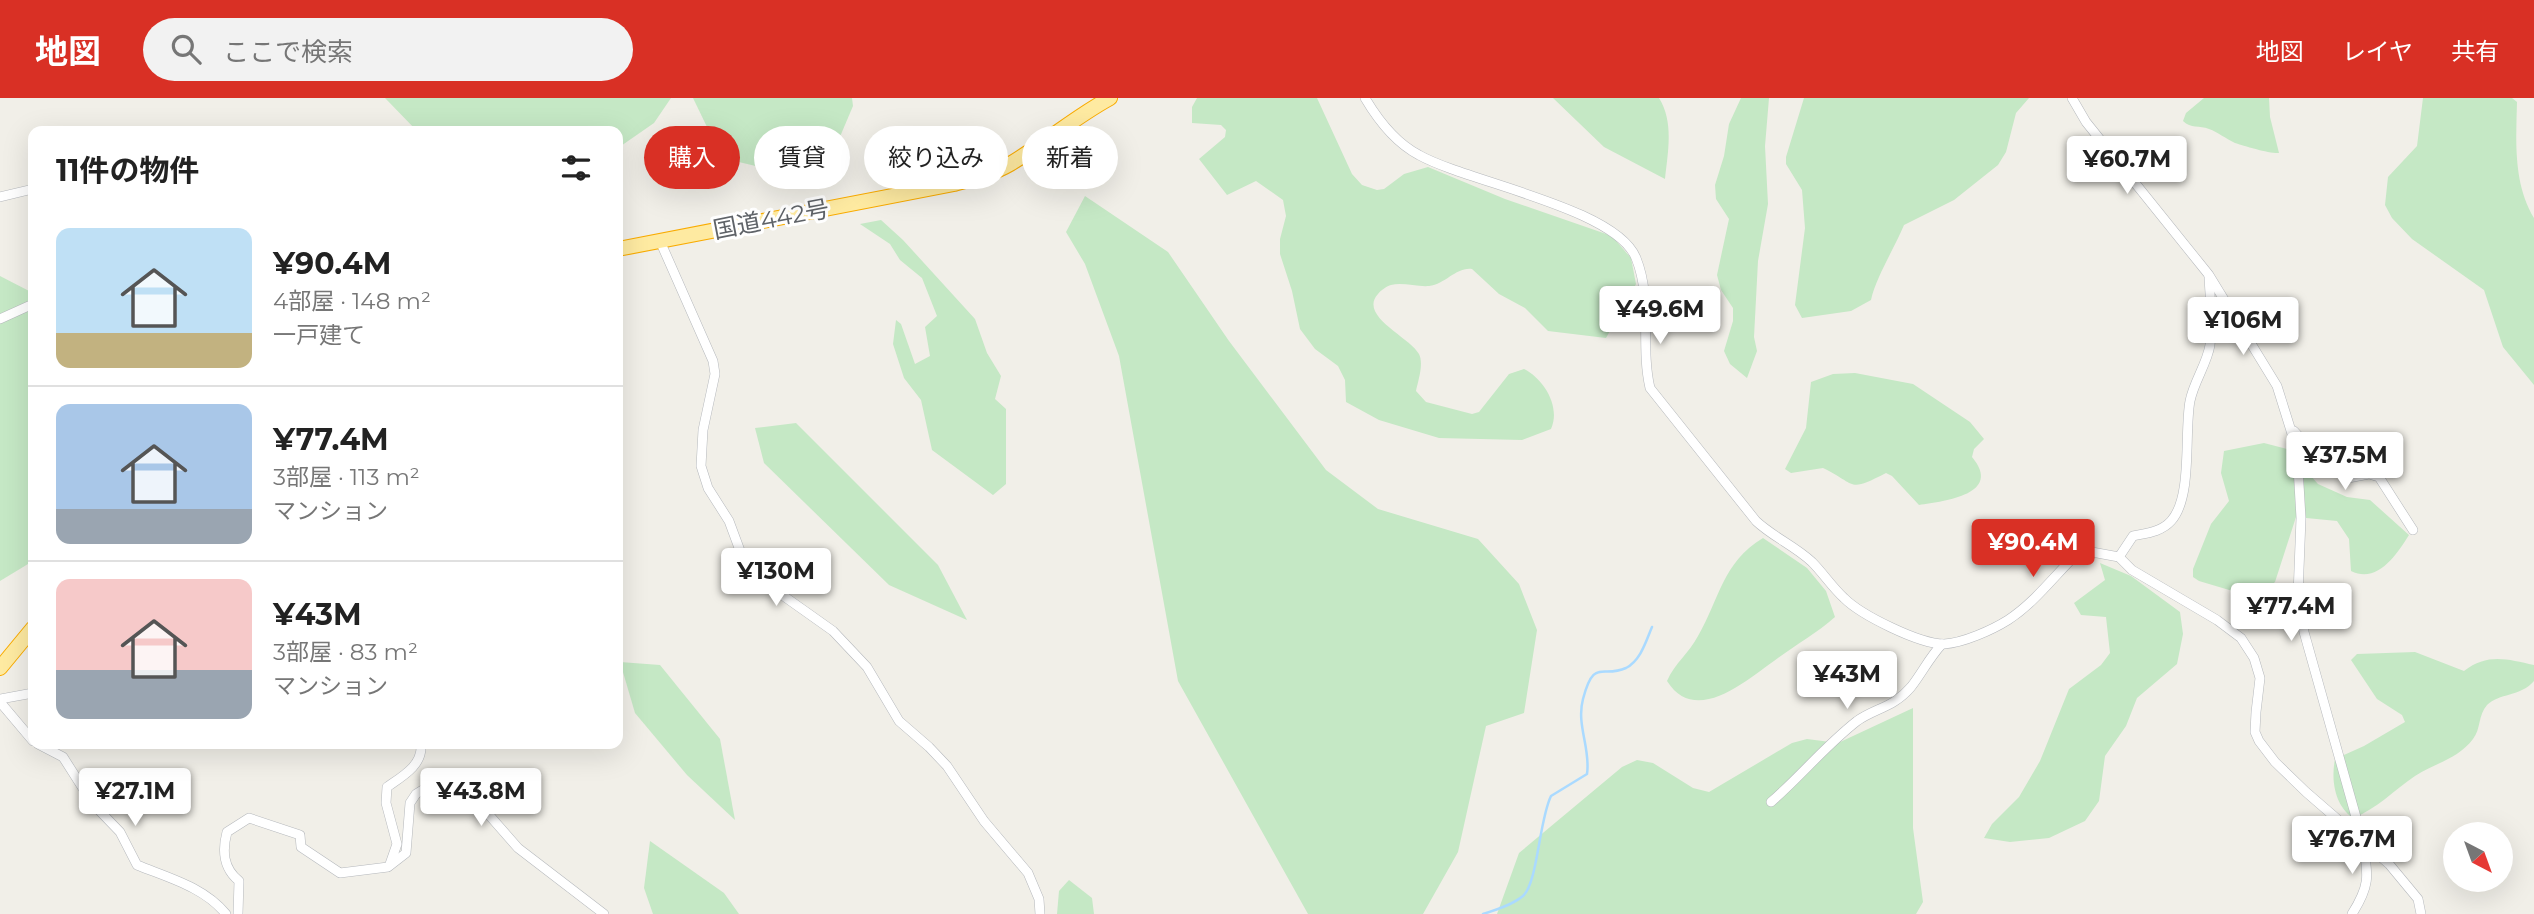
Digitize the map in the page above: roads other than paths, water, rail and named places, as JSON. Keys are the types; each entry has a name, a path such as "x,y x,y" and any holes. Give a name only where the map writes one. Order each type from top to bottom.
{"highway":[{"name":"国道442号","path":"623,248 954,184 986,175 1009,165 1086,111 1110,98"},
{"path":"0,668 28,634"}],"street":[{"path":"1365,98 1374,114 1394,137 1418,155 1478,180 1559,206 1609,230 1628,244 1636,257 1645,288 1645,365 1650,388 1661,406 1756,522 1773,537 1807,558 1844,598 1868,617 1894,629 1942,644 1962,640 2008,620 2046,588 2081,550 2119,557 2132,570 2217,620 2241,638 2254,657 2260,678 2255,732 2259,741 2275,762 2405,881 2418,899 2421,914"},
{"path":"2072,98 2086,122 2209,275 2277,386 2293,430 2300,485 2298,596 2302,620 2363,842 2368,875 2364,894 2352,914"},
{"path":"0,197 28,190"},
{"path":"660,241 713,361 715,374 703,430 701,466 708,488 729,521 742,556 778,592 833,631 867,667 899,721 947,766 984,821 1028,873 1039,899 1040,914"},
{"path":"2119,557 2133,536 2157,531 2171,521 2178,510 2185,482 2186,435 2191,398 2210,349 2213,322 2209,275"},
{"path":"0,319 28,306"},
{"path":"2293,430 2323,463 2348,478 2369,474 2379,477 2413,530"},
{"path":"1771,802 1842,734 1861,719 1895,701 1911,687 1926,660 1942,644"},
{"path":"28,694 0,701 28,735"},
{"path":"48,749 63,757 93,804 120,832 137,865 198,890 217,903 226,914"},
{"path":"388,867 397,844 386,803 387,787 411,770 422,749"},
{"path":"238,914 239,881 229,873 223,849 227,832 249,818 300,835 301,846 340,873 388,867 405,853 410,803 416,794 429,786 468,791 518,848 604,914"}],"waterway":[{"path":"1483,914 1509,905 1523,896 1532,878 1551,796 1587,774 1581,709 1591,678 1600,672 1618,671 1631,665 1642,650 1652,627"}]}
